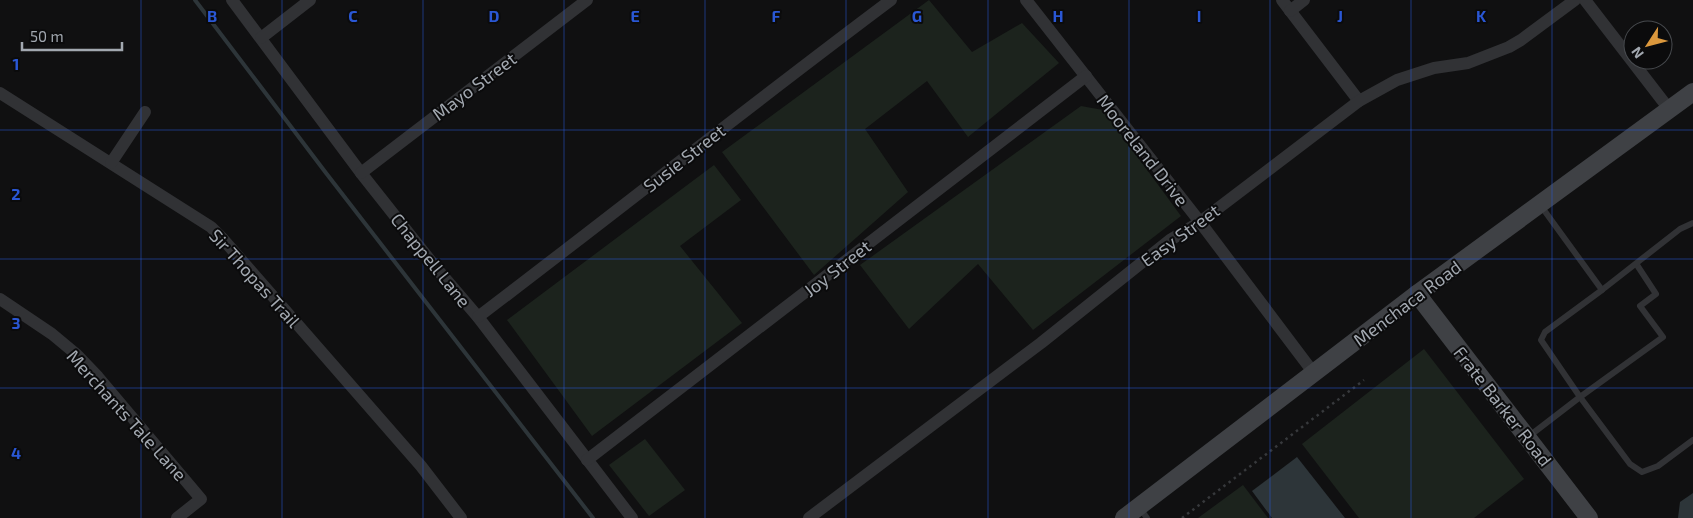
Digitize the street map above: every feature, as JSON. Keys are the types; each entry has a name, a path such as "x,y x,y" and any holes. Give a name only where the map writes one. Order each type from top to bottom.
{"main road":[{"name":"Menchaca Road","path":"1124,518 1143,512 1314,372 1417,294 1693,92"},
{"name":"Frate Barker Road","path":"1417,294 1590,518"}],"street":[{"name":"Chappell Lane","path":"232,0 361,173 437,269 478,317 632,518"},
{"path":"261,38 310,0"},
{"name":"Mayo Street","path":"361,173 587,0"},
{"name":"Susie Street","path":"478,317 891,0"},
{"name":"Mooreland Drive","path":"1026,0 1200,222 1314,372"},
{"path":"1282,0 1359,101"},
{"path":"1290,10 1304,0"},
{"name":"Easy Street","path":"809,518 1041,342 1170,240 1200,222 1359,101 1397,80 1434,68 1468,63 1509,47 1522,40 1575,0"},
{"path":"1585,0 1670,109"},
{"name":"Joy Street","path":"587,460 1086,76"},
{"name":"Sir Thopas Trail","path":"0,93 201,220 222,238 421,466 461,518"},
{"path":"111,163 145,112"},
{"name":"Merchants Tale Lane","path":"0,299 52,334 76,354 98,377 201,498 177,518"}],"lane":[{"path":"1541,205 1602,290"},
{"path":"1693,223 1680,230 1545,332 1541,340 1580,397 1630,464 1642,472 1658,466 1693,440"},
{"path":"1527,438 1663,337 1640,306 1656,294 1637,264"}],"path":[{"path":"1182,518 1364,380"}],"shaded area":[{"path":"929,0 972,52 1022,23 1059,63 968,137 927,81 865,129 908,192 814,275 722,152"},
{"path":"1081,106 1103,110 1181,216 1033,330 978,264 909,329 860,265"},
{"path":"714,165 741,200 680,246 742,323 592,436 507,320"},
{"path":"1424,349 1524,479 1474,518 1359,518 1302,444"},
{"path":"645,439 685,490 649,516 609,465"},
{"path":"1297,457 1345,518 1272,518 1252,491"},
{"path":"1243,485 1268,518 1198,518"},
{"path":"1693,493 1693,518 1678,518 1680,502"}],"waterway":[{"path":"195,0 326,173 593,518"}]}
